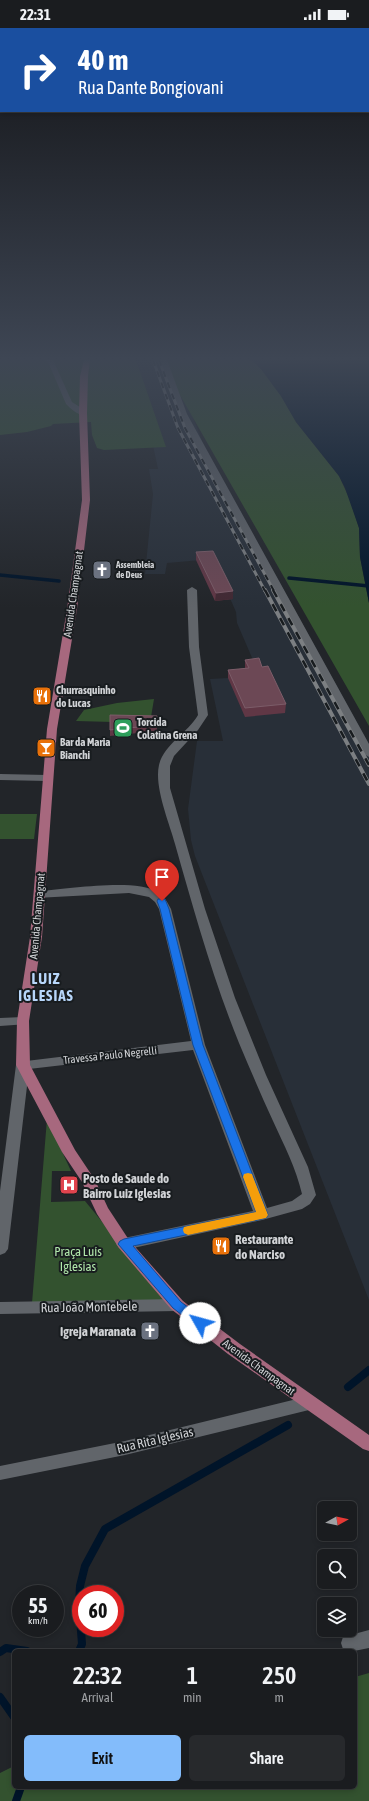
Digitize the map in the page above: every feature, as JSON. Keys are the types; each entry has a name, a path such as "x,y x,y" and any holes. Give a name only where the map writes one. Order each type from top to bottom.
{"main road":[{"name":"Avenida Champagnat","path":"85,443 86,500 72,609 52,730 47,778 40,895 32,971 23,1021 23,1065 69,1152 88,1180 102,1210 124,1244 177,1305 234,1349 369,1444"}],"street":[{"path":"199,443 369,754"},
{"path":"124,1244 262,1215 297,1205 305,1200 309,1195 307,1185 239,1026 209,940 165,788 165,764 172,749 201,722 203,715 194,646 192,590"},
{"path":"0,777 47,778"},
{"path":"40,895 134,889 153,894 162,901 198,1045 262,1215"},
{"path":"0,1022 23,1021"},
{"name":"Travessa Paulo Negrelli","path":"23,1065 198,1045"},
{"path":"0,1249 23,1065"},
{"name":"Rua João Montebele","path":"0,1308 177,1305"},
{"name":"Rua Rita Iglesias","path":"0,1473 124,1448 309,1403"},
{"path":"350,1643 369,1638"}],"shaded area":[{"path":"152,443 203,443 369,744 369,1300 195,856 191,840 188,809 197,741 223,741 210,679 228,678 256,667 237,623 236,612 213,559 167,563 165,574 145,574 153,494 149,469 158,469"}],"green space":[{"path":"95,443 165,443 166,447 104,450 97,448"},
{"path":"207,443 313,443 339,476 350,500 359,528 360,557 369,603 369,726"},
{"path":"154,699 150,723 76,721 84,710 117,703"},
{"path":"0,814 37,814 34,839 0,839"},
{"name":"Praça Luís Iglesias","path":"47,1119 71,1171 52,1171 51,1202 85,1201 167,1301 32,1303"},
{"path":"369,1673 369,1801 0,1801 0,1773 12,1767 12,1789 357,1789 357,1676"}],"water":[{"path":"313,443 369,443 369,603 360,557 359,528 345,488 339,476"}],"building":[{"path":"213,551 233,591 216,593 196,552"},
{"path":"259,658 262,667 268,666 286,704 245,708 228,670 249,668 245,660"},
{"path":"110,715 157,716 157,725 110,730"}],"waterway":[{"path":"0,575 59,581"},
{"path":"289,578 369,586"},
{"path":"348,1387 369,1370"},
{"path":"80,1649 82,1644 79,1605 80,1586 85,1566 105,1529 288,1425"},
{"path":"0,1652 6,1648 13,1649"},
{"path":"0,1697 12,1714"},
{"path":"16,1801 20,1789"}],"railway":[{"path":"186,443 265,591"},
{"path":"193,443 274,591"},
{"path":"265,590 369,784"},
{"path":"273,590 369,765"}],"slow traffic":[{"path":"188,1230 262,1215 248,1177"}],"place":[{"name":"Assembleia de Deus","path":"102,570"},
{"name":"Churrasquinho do Lucas","path":"42,696"},
{"name":"Torcida Colatina Grena","path":"123,728"},
{"name":"Bar da Maria Bianchi","path":"46,748"},
{"name":"Posto de Saude do Bairro Luiz Iglesias","path":"69,1185"},
{"name":"Restaurante do Narciso","path":"221,1246"},
{"name":"Igreja Maranata","path":"150,1331"}],"district":[{"name":"LUIZ IGLESIAS","path":"46,986"}],"route":[{"path":"162,901 198,1045 262,1215 124,1244 177,1305 200,1323"}]}
